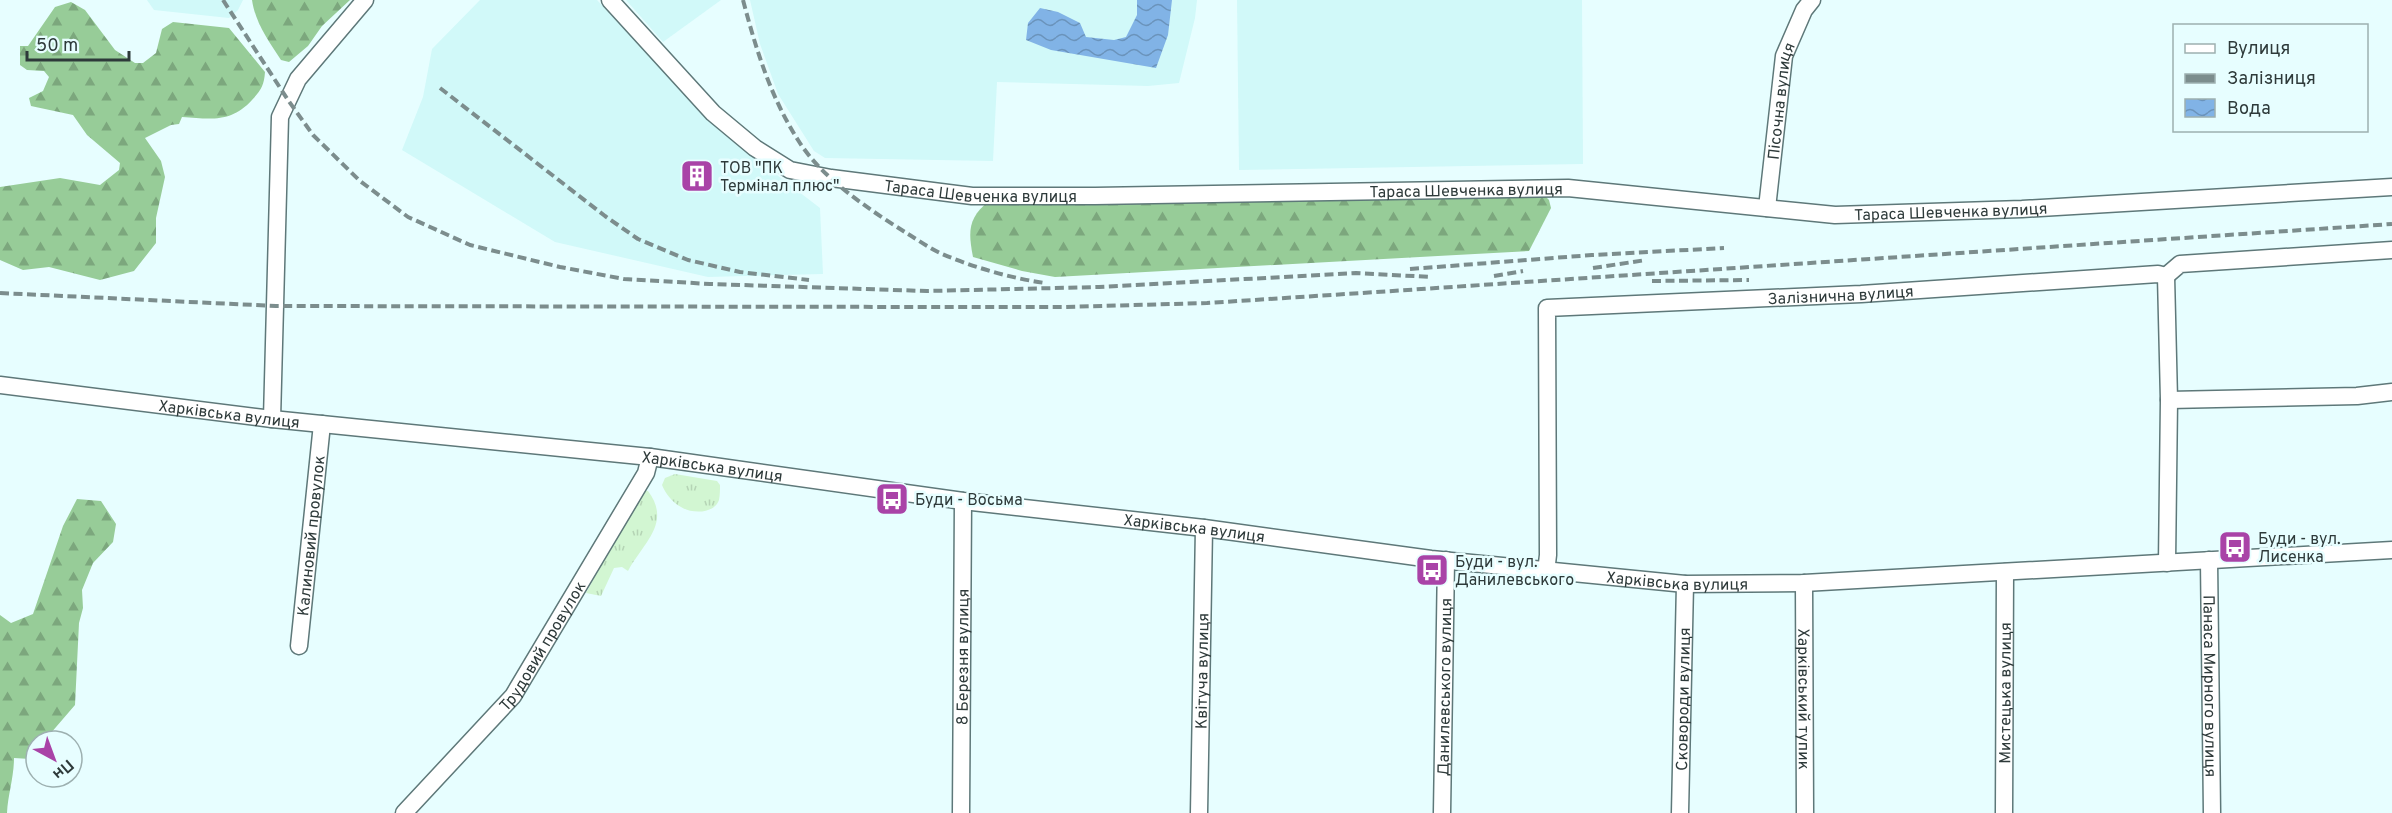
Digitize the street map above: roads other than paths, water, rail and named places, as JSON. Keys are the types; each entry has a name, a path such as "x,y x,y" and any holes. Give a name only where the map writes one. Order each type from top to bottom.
{"street":[{"path":"272,419 280,117 298,79 365,0"},
{"name":"Тараса Шевченка вулиця","path":"610,0 713,113 756,148 790,170 972,196 1568,188 1836,215 2022,209 2392,187"},
{"name":"Пісочна вулиця","path":"1767,208 1784,56 1806,3"},
{"name":"Залізнична вулиця","path":"1546,572 1548,555 1548,308 1750,300 2158,274 2166,276 2180,264 2392,250"},
{"path":"2166,276 2169,399 2168,562"},
{"name":"Харківська вулиця","path":"0,385 272,419 650,457 963,501 1204,528 1546,572 1685,584 1804,583 2392,550"},
{"path":"2169,399 2357,396 2392,392"},
{"name":"Калиновий провулок","path":"299,646 322,424"},
{"name":"Трудовий провулок","path":"404,813 513,696 646,473 650,457"},
{"name":"8 Березня вулиця","path":"961,813 963,501"},
{"name":"Квітуча вулиця","path":"1199,813 1204,528"},
{"name":"Данилевського вулиця","path":"1442,813 1446,560"},
{"name":"Панаса Мирного вулиця","path":"2209,560 2212,813"},
{"name":"Мистецька вулиця","path":"2004,813 2005,572"},
{"name":"Харківський тупик","path":"1804,583 1805,813"},
{"name":"Сковороди вулиця","path":"1680,813 1685,584"}],"water":[{"path":"1137,0 1172,0 1168,35 1156,68 1051,50 1026,40 1028,23 1040,8 1058,12 1080,23 1086,37 1114,40 1126,37 1137,15"}],"railway":[{"path":"223,0 313,135 360,181 408,217 470,245 560,267 624,279 927,291 1099,287 1356,273 1431,277"},
{"path":"743,0 759,54 779,106 808,154 833,181 878,215 940,253 991,271 1045,283"},
{"path":"440,88 638,239 688,260 740,272 809,280"},
{"path":"0,293 276,306 1065,307 1207,303 2392,224"},
{"path":"1410,269 1592,255 1724,248"},
{"path":"1593,268 1646,260"},
{"path":"1494,276 1523,271"},
{"path":"1652,281 1749,280"}],"place":[{"name":"ТОВ \"ПК Термінал плюс\"","path":"697,176"},
{"name":"Буди - Восьма","path":"892,499"},
{"name":"Буди - вул. Лисенка","path":"2235,547"},
{"name":"Буди - вул. Данилевського","path":"1432,570"}]}
